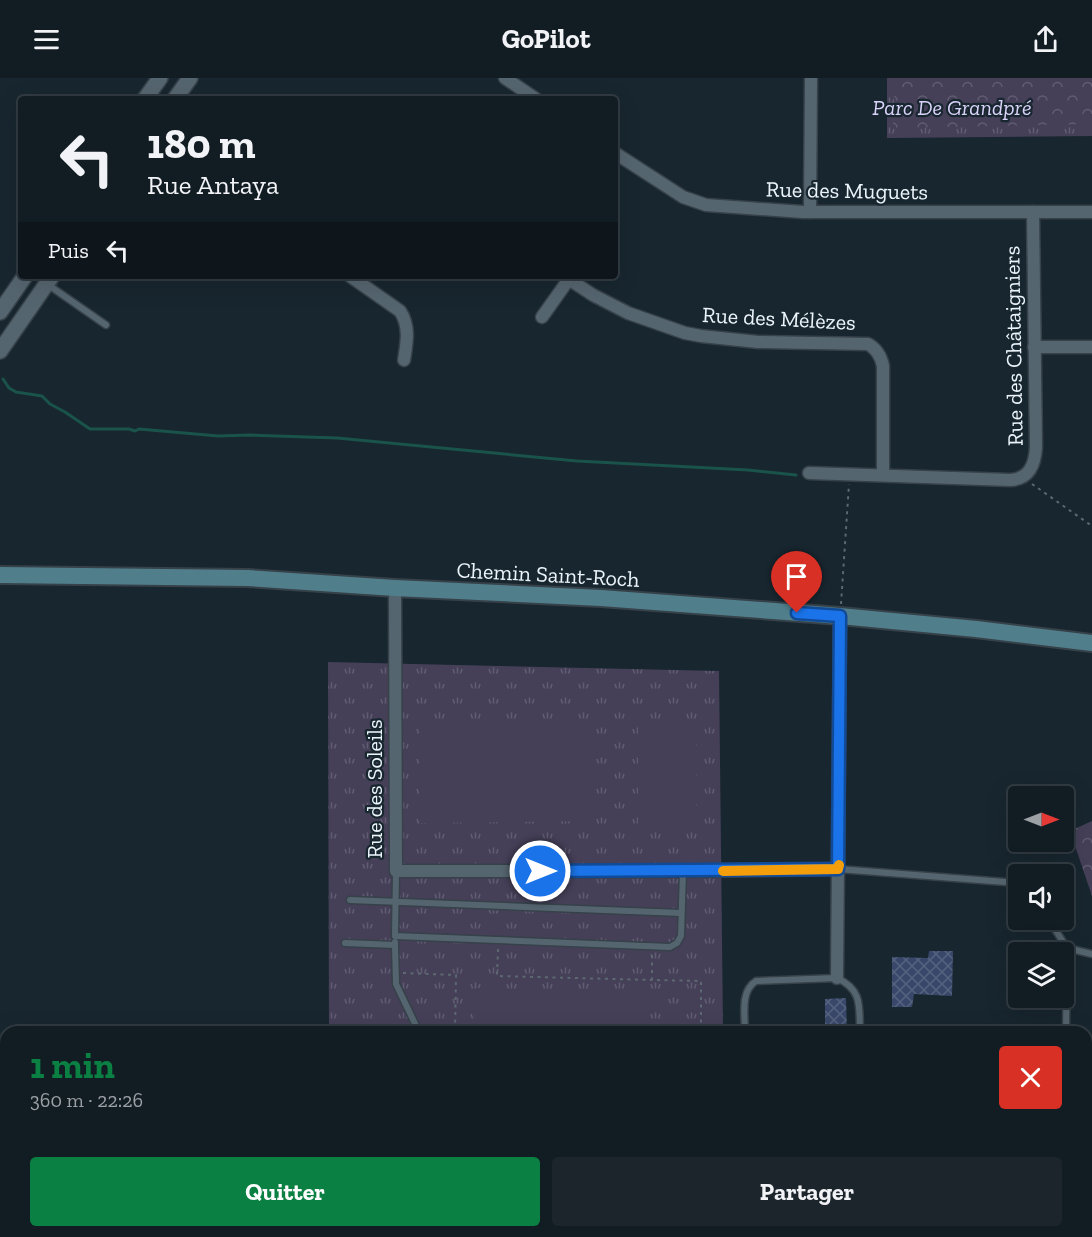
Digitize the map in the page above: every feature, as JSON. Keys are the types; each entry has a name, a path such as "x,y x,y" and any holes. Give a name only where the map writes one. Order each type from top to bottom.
{"main road":[{"name":"Chemin Saint-Roch","path":"0,576 248,578 601,598 840,616 1092,643"}],"street":[{"path":"148,96 160,78"},
{"path":"177,96 190,78"},
{"path":"505,78 532,96"},
{"path":"810,212 811,78"},
{"name":"Rue des Muguets","path":"618,155 683,197 706,205 810,212 1092,212"},
{"name":"Rue des Châtaigniers","path":"809,473 1010,480 1023,477 1029,472 1035,459 1036,447 1033,212"},
{"path":"0,312 23,279"},
{"path":"354,279 400,310 405,319 408,338 404,360"},
{"path":"542,317 565,279"},
{"name":"Rue des Mélèzes","path":"568,279 628,313 693,335 758,342 868,344 873,347 882,358 883,366 883,475"},
{"path":"0,351 50,280"},
{"path":"1034,347 1092,347"},
{"name":"Rue des Soleils","path":"395,588 396,871 838,869"},
{"path":"837,978 840,616"}],"lane":[{"path":"50,280 106,325"},
{"path":"838,869 1008,882"},
{"path":"396,871 394,973 396,984 416,1026"},
{"path":"395,936 670,947 677,943 681,936 683,871"},
{"path":"350,900 681,913"},
{"path":"345,943 395,945"},
{"path":"1074,950 1092,954"},
{"path":"745,1026 745,994 749,985 756,981 837,978 855,990 860,1026"},
{"path":"1066,1008 1066,1026"}],"path":[{"path":"840,616 850,474"},
{"path":"1023,477 1092,526"},
{"path":"498,940 497,976 701,981 701,1026"},
{"path":"652,980 653,946"},
{"path":"394,973 456,975 455,1026"}],"green space":[{"name":"Parc De Grandpré","path":"887,78 1092,78 1092,136 887,138"},
{"name":"Parc De Grandpré","path":"895,78 1092,78 1092,124 893,128"},
{"path":"328,662 719,671 723,1026 329,1026"},
{"path":"638,723 696,723 696,829 638,829"},
{"path":"596,724 596,821 420,823 419,725"},
{"path":"1092,821 1092,896 1074,843 1074,829"},
{"path":"476,988 650,994 649,1026 474,1026"}],"building":[{"path":"929,951 953,951 952,996 914,994 912,1007 892,1007 892,957 928,958"},
{"path":"846,998 847,1026 825,1026 825,999"}],"waterway":[{"path":"3,379 9,388 16,392 42,396 50,404 90,429 135,431 139,429 218,436 337,438 577,461 748,470 796,475"}],"slow traffic":[{"path":"723,871 838,869 839,865"}],"route":[{"path":"540,871 838,869 840,616 797,613"}]}
